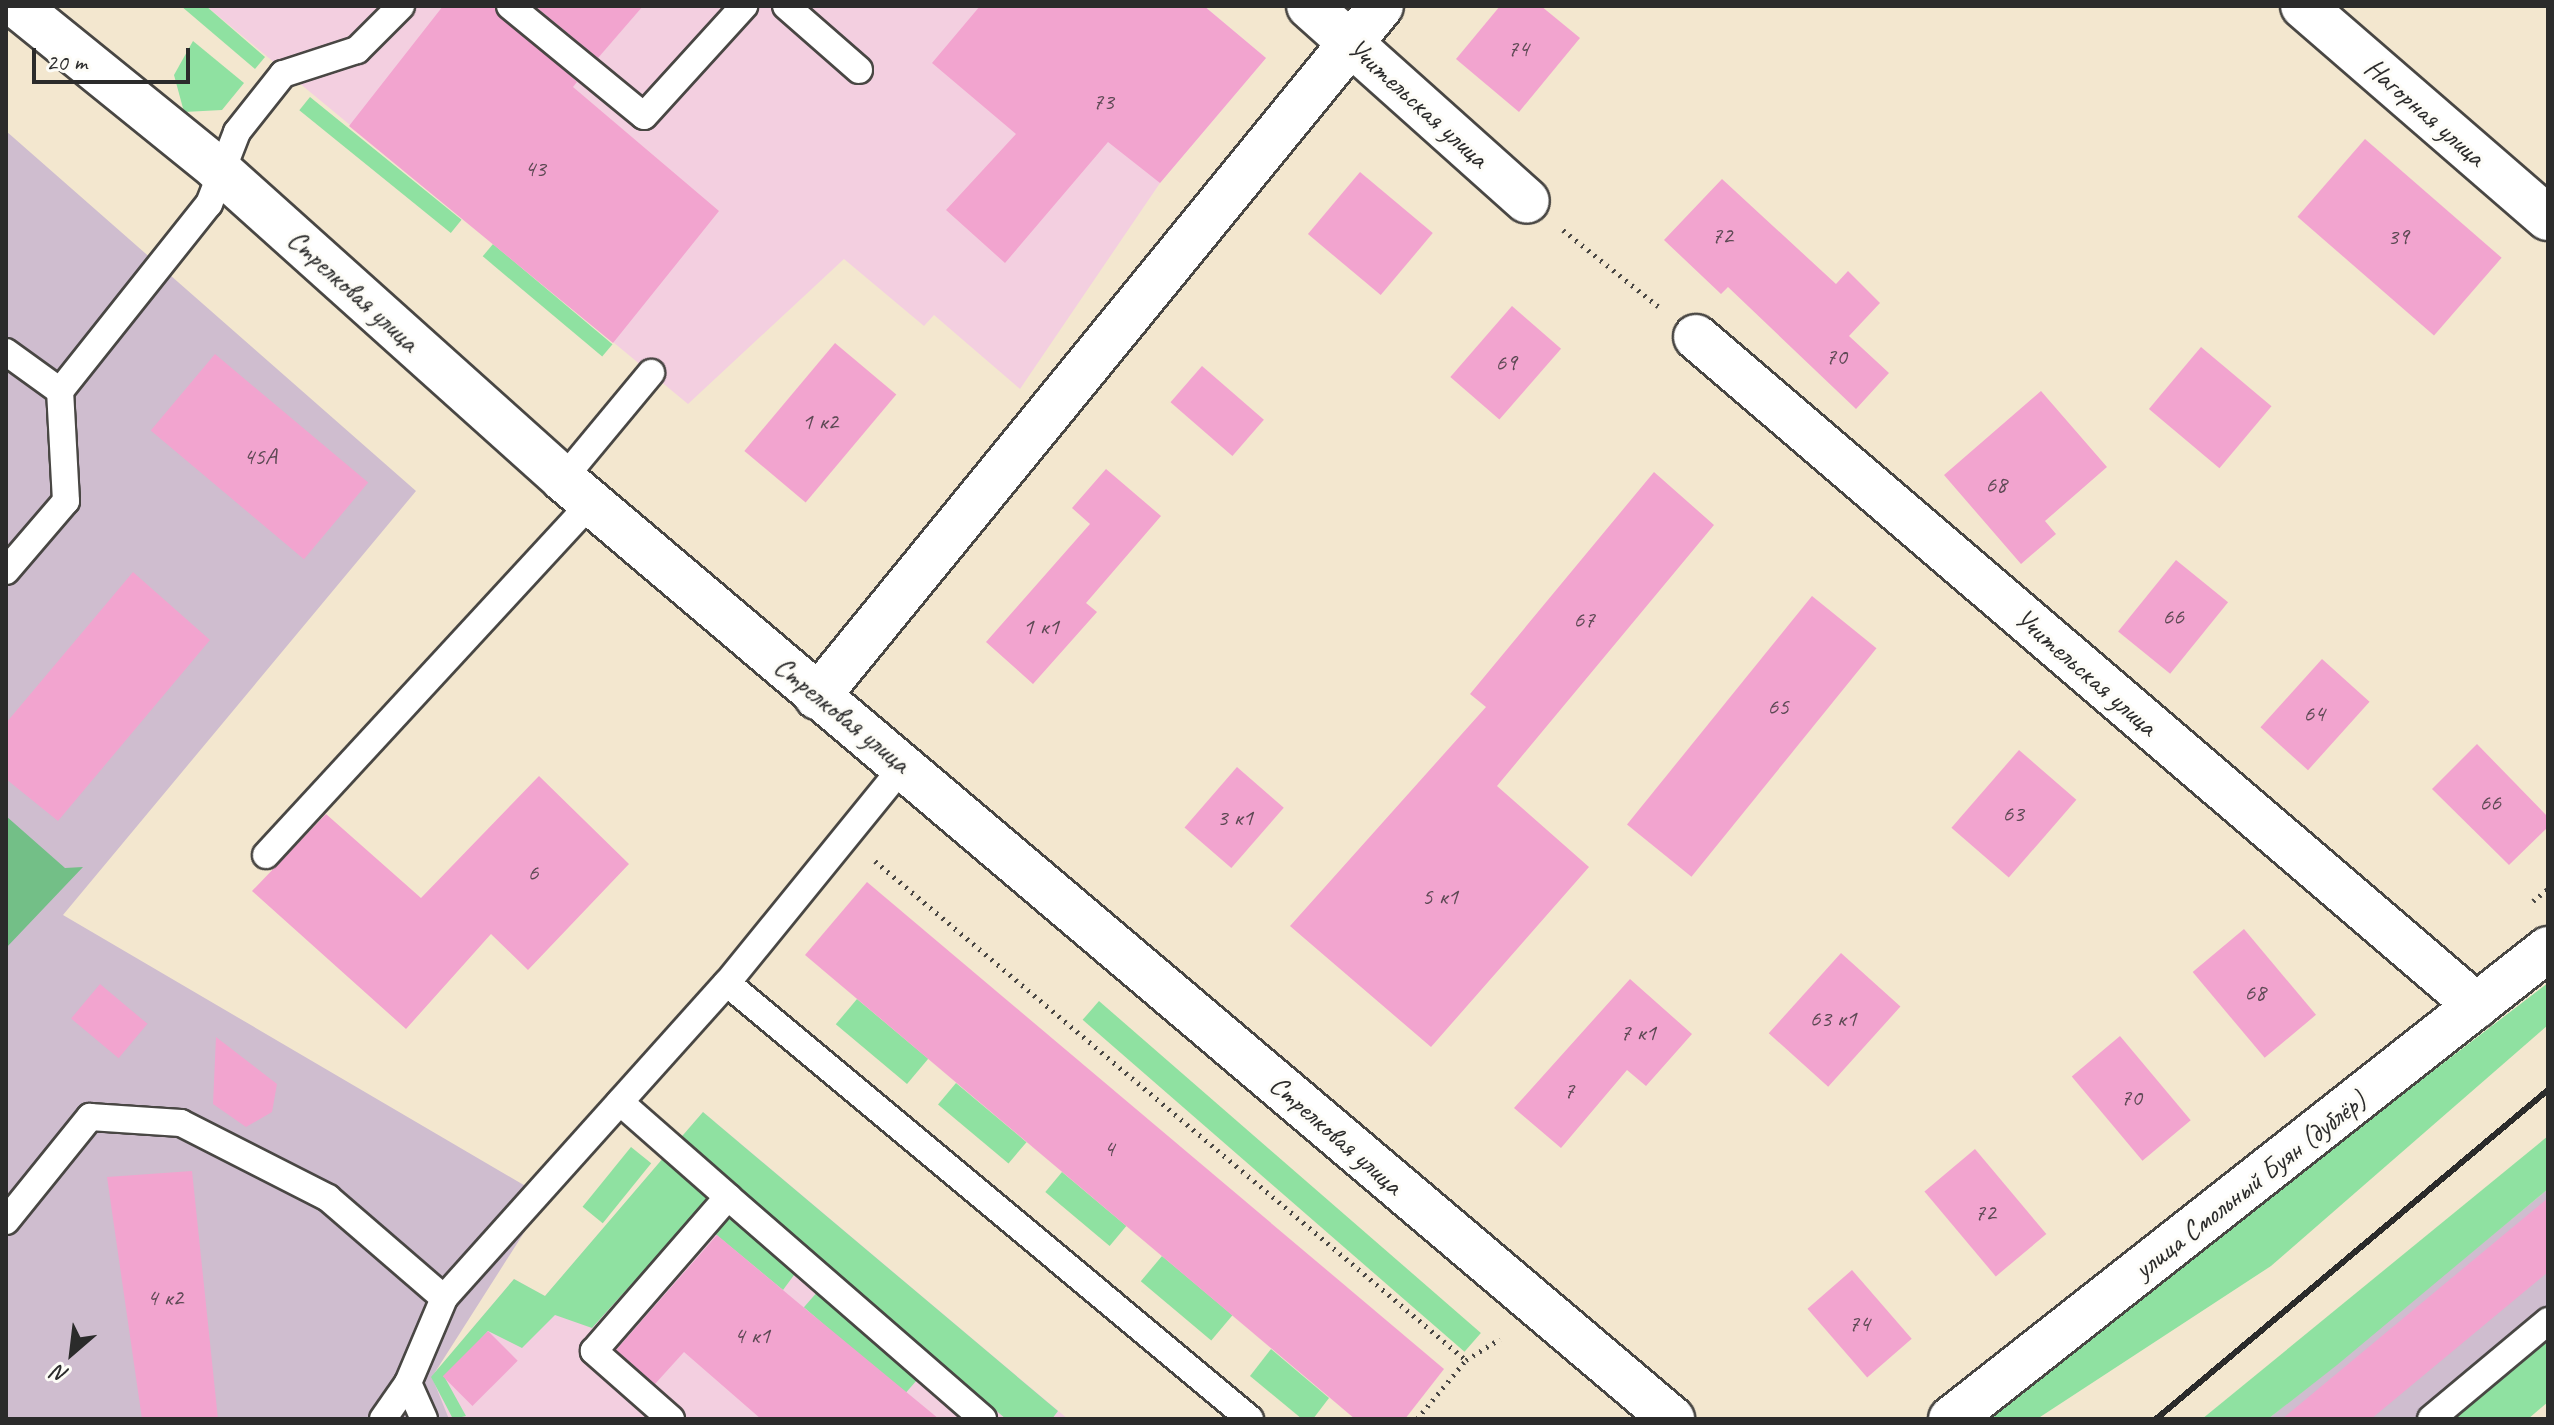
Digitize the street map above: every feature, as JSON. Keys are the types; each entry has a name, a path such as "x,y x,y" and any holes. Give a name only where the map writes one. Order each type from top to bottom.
{"street":[{"name":"Стрелковая улица","path":"17,6 218,169 577,490 817,697 904,765 1542,1312 1672,1419"},
{"name":"Учительская улица","path":"1309,6 1527,201"},
{"path":"817,697 1381,6"},
{"name":"Нагорная улица","path":"2303,6 2548,218"},
{"name":"Учительская улица","path":"1696,337 2477,1006"},
{"name":"улица Смольный Буян (дублёр)","path":"1951,1419 2548,949"}],"lane":[{"path":"6,571 66,501 60,391 209,204 218,169 283,74 357,50 401,6"},
{"path":"510,6 644,116 744,6"},
{"path":"786,6 859,70"},
{"path":"6,352 60,391"},
{"path":"266,855 577,490 651,373"},
{"path":"383,1419 408,1383 444,1298 727,983 904,765"},
{"path":"727,983 1250,1419"},
{"path":"620,1102 983,1419"},
{"path":"6,1221 90,1117 181,1123 328,1198 444,1298"},
{"path":"671,1419 594,1351 728,1197"},
{"path":"2431,1419 2548,1321"},
{"path":"408,1383 424,1419"}],"path":[{"path":"1527,201 1696,337"},
{"path":"846,837 1466,1360"},
{"path":"1417,1419 1466,1360 1542,1312"}],"shaded area":[{"path":"206,6 1204,6 1266,58 1160,183 1020,389 934,315 924,326 844,259 688,404"},
{"path":"6,131 416,491 63,915 546,1198 432,1377 449,1419 6,1419"},
{"path":"703,1112 1068,1419 449,1419 431,1377 514,1279 545,1296"},
{"path":"2548,1189 2548,1341 2453,1419 2268,1419"}],"green space":[{"path":"181,6 206,6 265,57 255,69"},
{"path":"193,41 244,83 222,110 184,112 174,75"},
{"path":"310,97 462,220 451,233 299,110"},
{"path":"493,244 613,344 602,357 483,256"},
{"path":"6,816 65,868 83,867 6,948"},
{"path":"2548,983 2548,1025 2271,1266 2037,1419 1978,1419"},
{"path":"857,999 928,1059 907,1084 836,1024"},
{"path":"1099,1001 1481,1333 1464,1352 1083,1020"},
{"path":"956,1083 1026,1142 1008,1164 938,1104"},
{"path":"703,1112 1058,1411 1052,1419 1006,1419 677,1142"},
{"path":"2548,1136 2548,1189 2337,1365 2268,1419 2202,1419"},
{"path":"631,1147 651,1163 603,1223 583,1207"},
{"path":"664,1157 711,1196 592,1328 555,1315 522,1348 488,1331 445,1378 466,1416 453,1419 431,1377 514,1279 545,1296"},
{"path":"1062,1172 1126,1226 1110,1246 1045,1192"},
{"path":"732,1212 797,1271 783,1290 708,1228"},
{"path":"1162,1256 1232,1315 1211,1340 1141,1281"},
{"path":"819,1290 919,1377 904,1395 804,1307"},
{"path":"2548,1341 2548,1402 2528,1419 2453,1419"},
{"path":"1271,1349 1329,1398 1313,1419 1302,1419 1250,1376"}],"building":[{"path":"443,6 494,6 577,82 573,87 719,211 613,343 349,126"},
{"path":"535,6 643,6 598,58"},
{"path":"980,6 1204,6 1266,58 1160,183 1108,142 1005,263 946,210 1016,134 932,63"},
{"path":"1500,6 1541,6 1580,38 1519,112 1456,59"},
{"path":"2365,139 2502,258 2434,335 2297,217"},
{"path":"1360,172 1433,233 1381,295 1308,234"},
{"path":"1722,179 1836,284 1848,271 1880,303 1849,336 1889,373 1856,409 1728,287 1721,294 1664,240"},
{"path":"1512,306 1561,349 1499,420 1450,377"},
{"path":"835,343 896,394 806,502 744,451"},
{"path":"2201,347 2271,406 2219,468 2149,409"},
{"path":"215,354 368,483 304,559 151,431"},
{"path":"1202,366 1264,420 1232,456 1171,402"},
{"path":"2041,391 2107,467 2045,521 2056,534 2021,564 1944,475"},
{"path":"1106,469 1161,516 1086,603 1097,612 1033,684 986,642 1090,524 1072,508"},
{"path":"1654,472 1714,525 1497,786 1589,867 1431,1047 1290,926 1486,707 1470,694"},
{"path":"2176,560 2228,602 2170,674 2118,631"},
{"path":"133,572 210,640 58,821 6,779 6,723"},
{"path":"1812,596 1877,648 1691,877 1627,824"},
{"path":"2322,659 2370,702 2308,770 2260,727"},
{"path":"2477,744 2548,817 2548,827 2509,865 2432,789"},
{"path":"2019,750 2076,800 2009,878 1951,828"},
{"path":"1237,767 1284,808 1231,868 1185,827"},
{"path":"539,776 629,864 528,970 491,934 406,1029 252,891 326,814 421,898"},
{"path":"867,882 1444,1369 1405,1419 1355,1419 805,955"},
{"path":"2244,929 2316,1015 2265,1058 2193,972"},
{"path":"1841,953 1900,1007 1828,1087 1769,1033"},
{"path":"1630,979 1692,1034 1646,1086 1627,1070 1561,1148 1514,1108"},
{"path":"100,984 147,1024 119,1058 71,1018"},
{"path":"2120,1036 2191,1120 2142,1161 2072,1076"},
{"path":"216,1037 277,1084 272,1112 246,1127 213,1104"},
{"path":"1975,1149 2046,1234 1996,1276 1924,1191"},
{"path":"192,1171 218,1419 142,1419 107,1177"},
{"path":"2548,1198 2548,1272 2371,1419 2282,1419"},
{"path":"717,1235 939,1419 761,1419 684,1352 655,1384 616,1350"},
{"path":"1852,1270 1912,1339 1867,1377 1807,1309"},
{"path":"488,1331 518,1361 472,1406 443,1376"}],"railway":[{"path":"2156,1419 2548,1090"}]}
